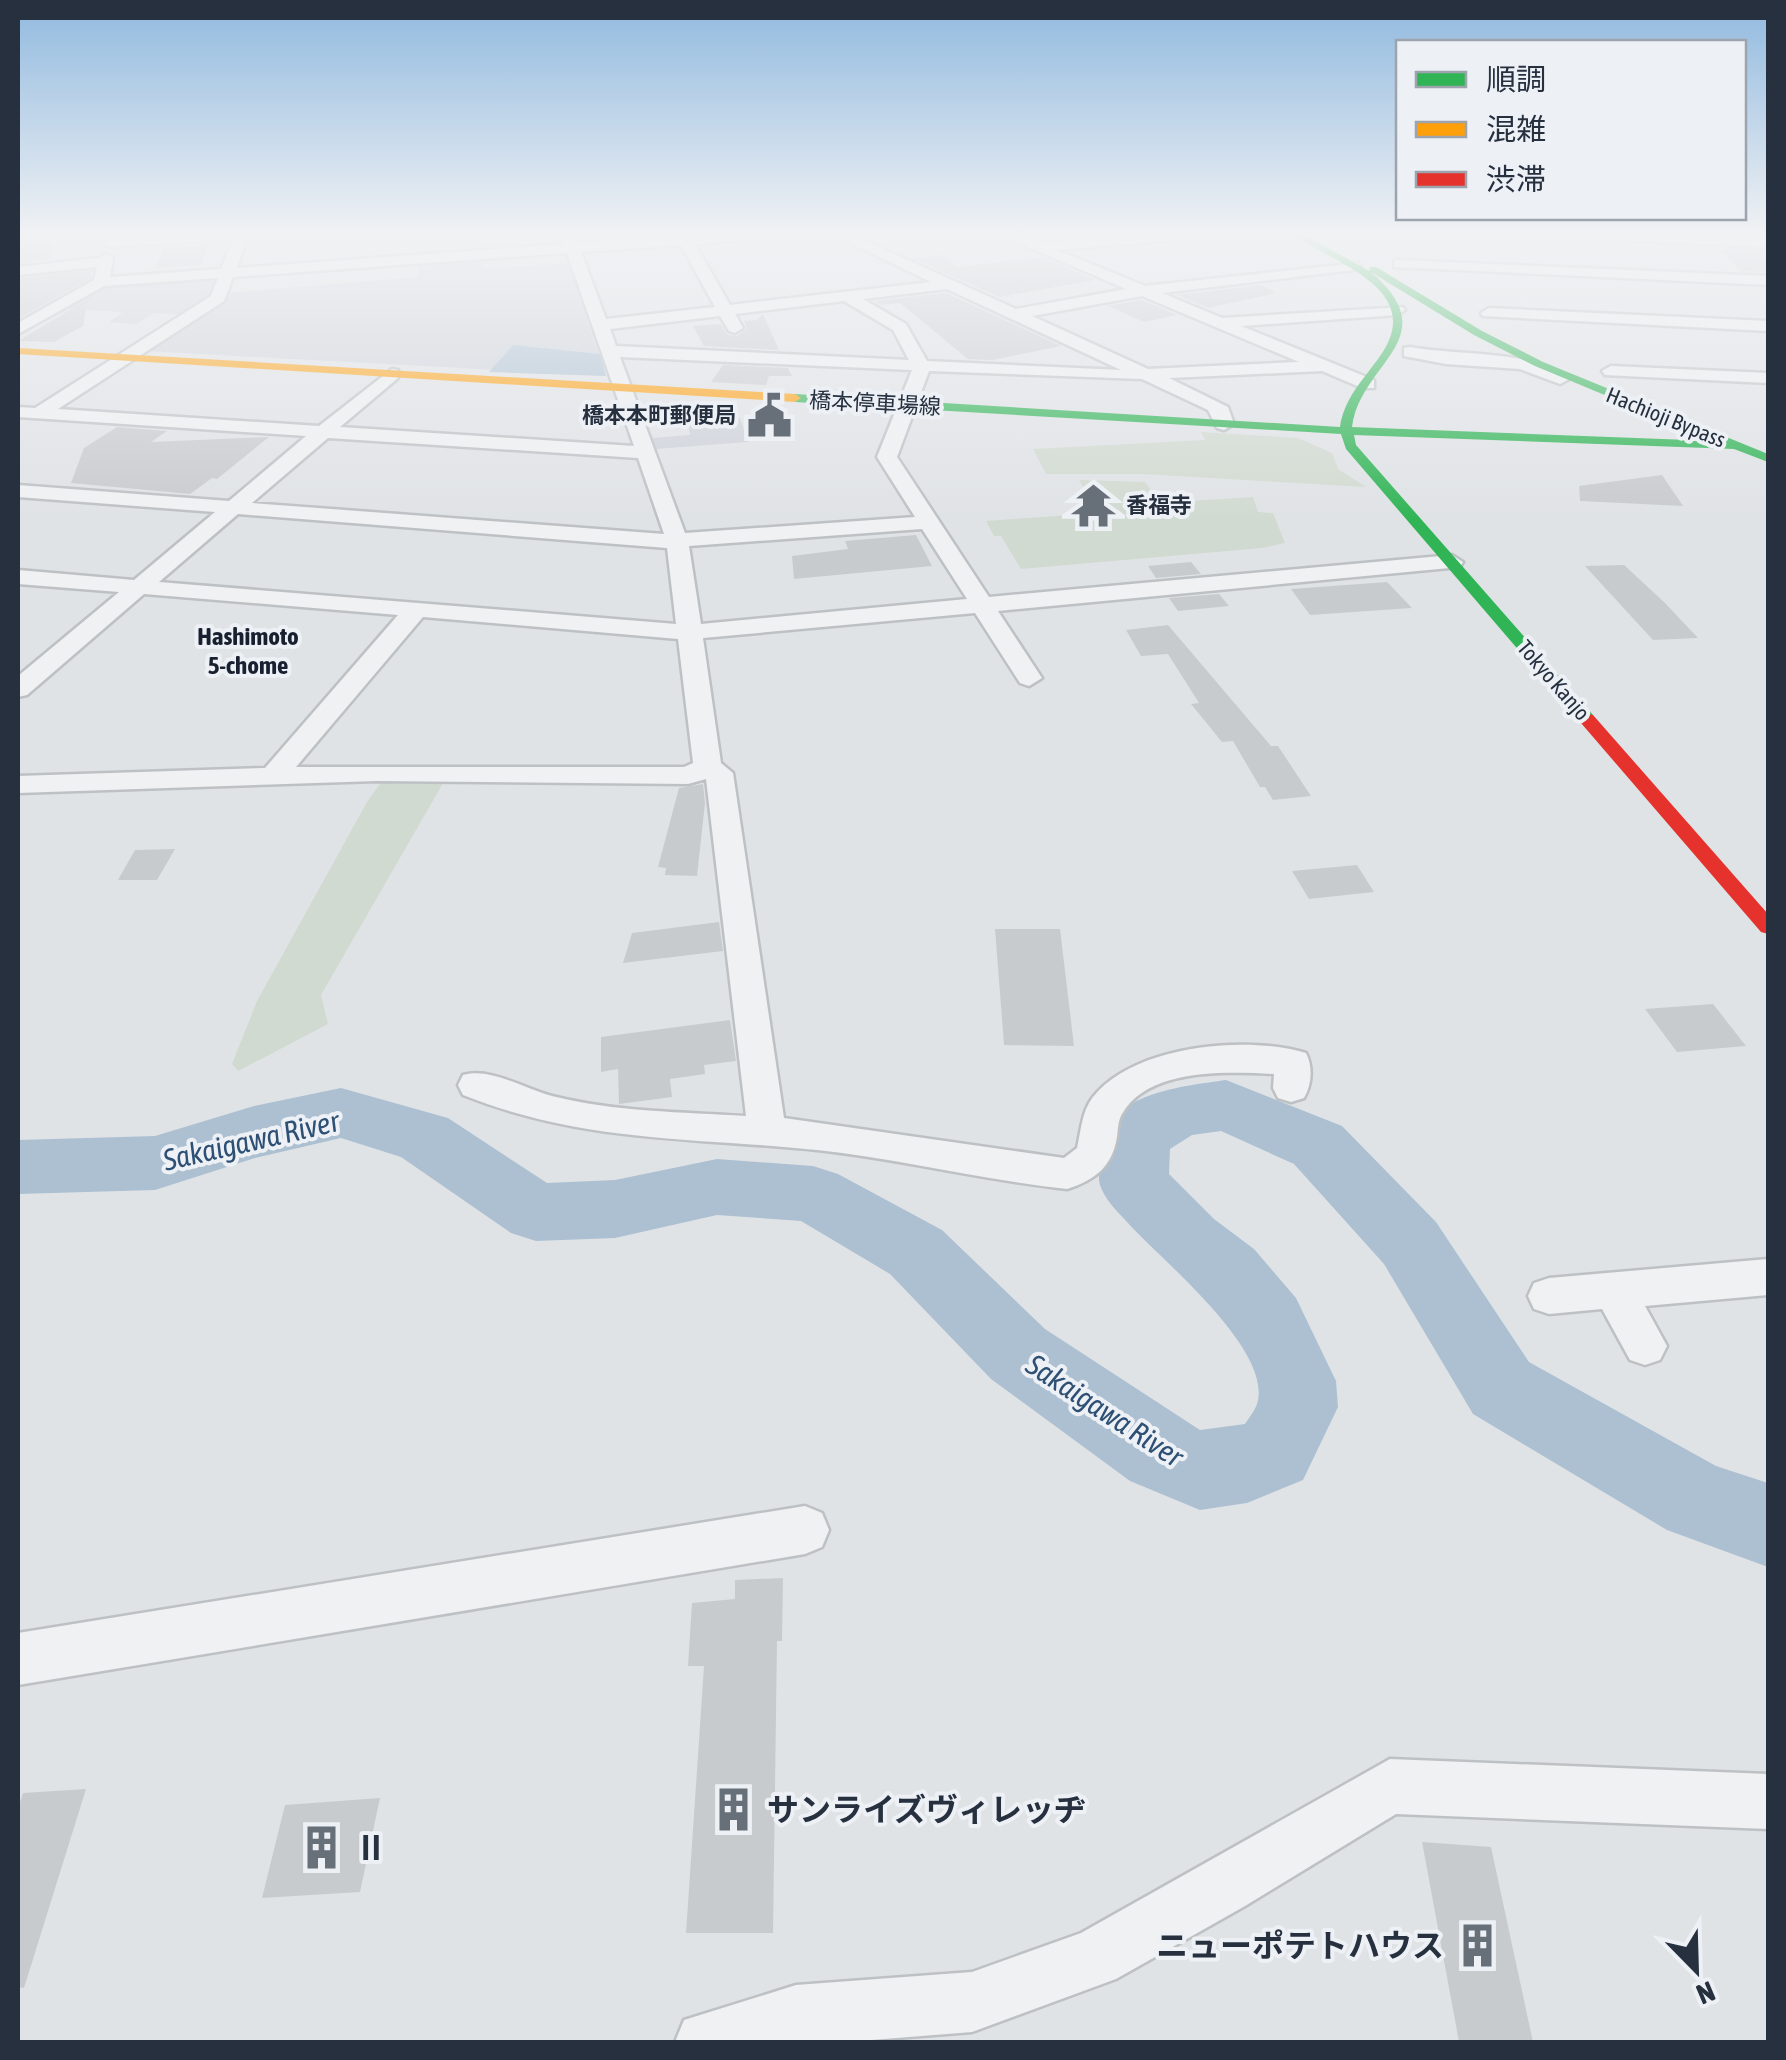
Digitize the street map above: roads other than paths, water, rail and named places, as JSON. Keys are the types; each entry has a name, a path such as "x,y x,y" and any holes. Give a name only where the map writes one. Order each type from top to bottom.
{"main road":[{"path":"1344,430 1346,413 1372,380 1398,329"},
{"path":"1372,380 1451,329"},
{"name":"Hachioji Bypass","path":"1494,329 1572,379 1768,458"},
{"name":"Hachioji Bypass","path":"1501,329 1595,375 1768,445"},
{"path":"1507,329 1768,434"},
{"name":"橋本停車場線","path":"18,351 1224,424 1768,445"},
{"path":"1644,442 1676,432 1659,415"},
{"name":"Tokyo Kanjo","path":"1344,430 1350,446 1768,927"}],"street":[{"path":"18,427 172,329"},
{"path":"600,329 649,454 677,540 708,767"},
{"path":"735,329 752,360"},
{"path":"901,329 922,367 888,457 1029,678"},
{"path":"1048,329 1215,406 1221,410 1224,424"},
{"path":"1233,329 1324,366 1372,380"},
{"path":"608,352 1146,375 1324,366"},
{"path":"1410,352 1523,364 1554,379 1572,379"},
{"path":"1611,371 1768,378"},
{"path":"18,689 392,374"},
{"path":"18,412 649,454"},
{"path":"18,491 677,540 930,522"},
{"path":"18,577 688,632 1452,562"},
{"path":"273,776 416,610"},
{"path":"19,787 484,772 688,776 708,767"},
{"path":"708,767 719,773 768,1130"},
{"path":"476,1085 541,1110 864,1141 1067,1174 1087,1166 1098,1151 1104,1110 1125,1088 1147,1074 1236,1058 1293,1062 1290,1088"},
{"path":"1549,1296 1768,1278"},
{"path":"1614,1291 1645,1346"},
{"path":"18,1659 805,1530"},
{"path":"706,2042 796,2016 972,2002 1095,1958 1226,1886 1390,1786 1768,1802"}],"water":[{"path":"513,345 600,354 606,376 489,372"}],"waterway":[{"name":"Sakaigawa River","path":"18,1167 155,1163 254,1132 341,1113 424,1137 536,1212 615,1209 717,1187 813,1194 916,1252 1018,1354 1159,1453 1200,1470 1247,1463 1274,1452 1298,1407 1296,1381 1269,1322 1228,1271 1188,1240 1134,1183 1136,1136 1177,1112 1226,1105 1318,1145 1410,1243 1501,1388 1697,1501 1768,1525"}],"place":[{"name":"橋本本町郵便局","path":"769,415"},
{"name":"香福寺","path":"1093,505"},
{"name":"サンライズヴィレッヂ","path":"734,1809"},
{"name":"Ⅱ","path":"322,1848"},
{"name":"ニューポテトハウス","path":"1477,1945"}],"district":[{"name":"Hashimoto 5-chome","path":"248,650"}]}
